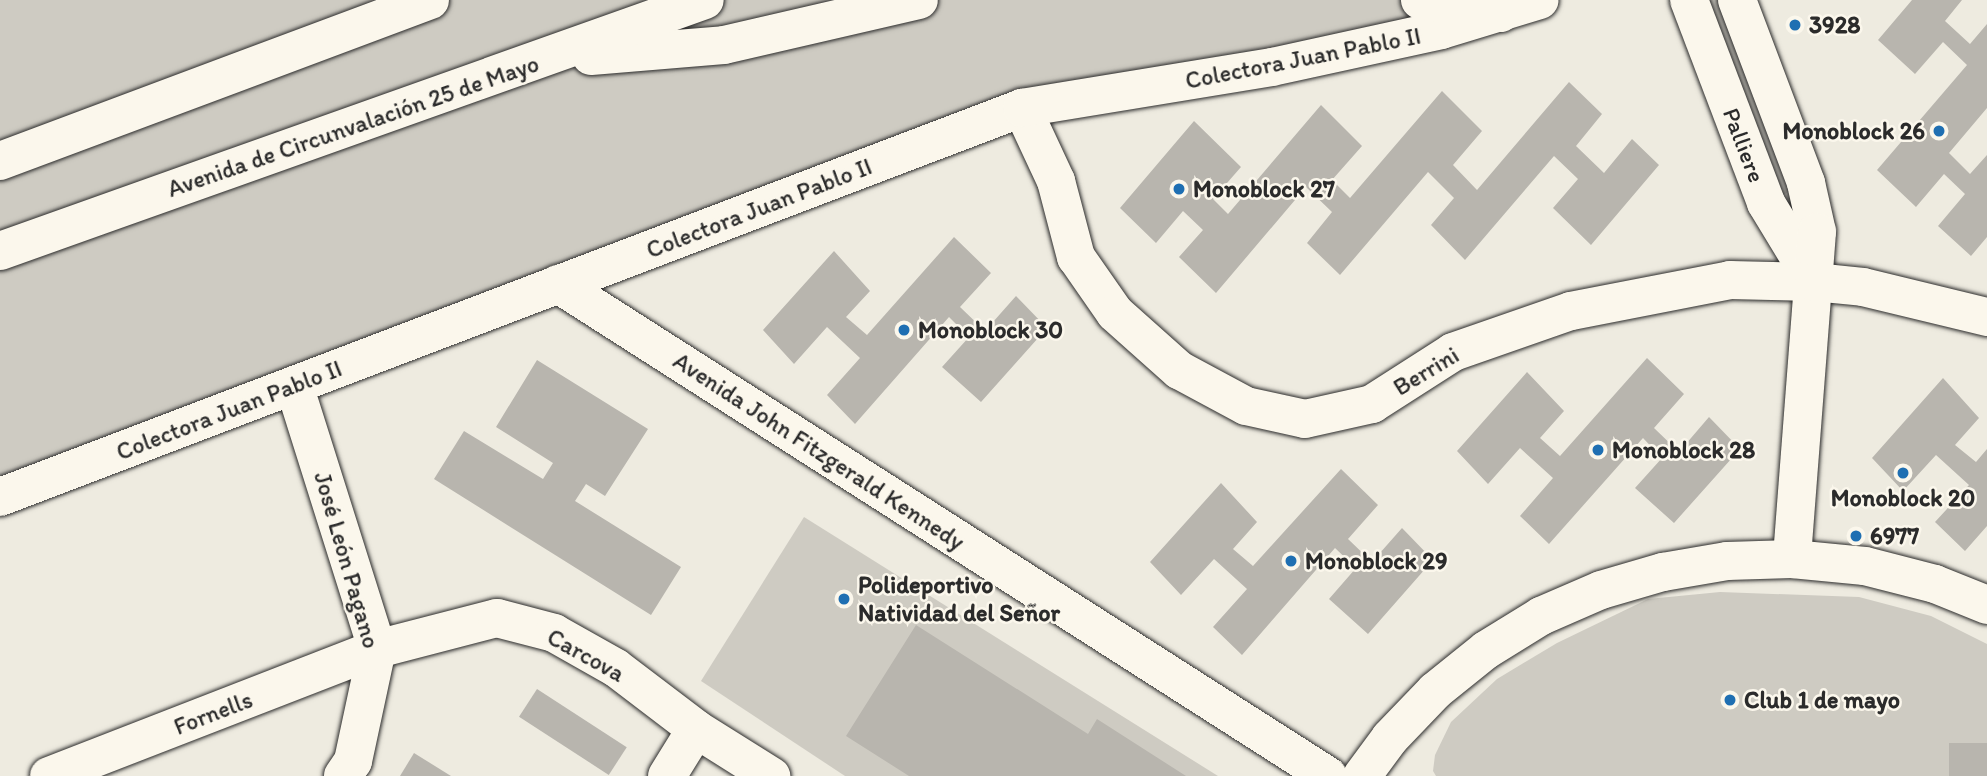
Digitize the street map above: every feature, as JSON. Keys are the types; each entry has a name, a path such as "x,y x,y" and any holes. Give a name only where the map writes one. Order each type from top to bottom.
{"main road":[{"path":"360,25 404,0"},
{"path":"0,161 430,0"},
{"name":"Avenida de Circunvalación 25 de Mayo","path":"0,251 705,0"},
{"path":"540,60 724,45 919,0"},
{"path":"1420,0 1501,13"},
{"name":"Colectora Juan Pablo II","path":"2,495 1022,108 1272,67 1441,30 1540,0"},
{"name":"Palliere","path":"1689,0 1766,204 1814,282"},
{"name":"Palliere","path":"1737,0 1806,183 1818,232 1792,559"},
{"name":"Berrini","path":"1022,108 1056,181 1076,257 1115,313 1179,370 1246,406 1305,419 1372,404 1453,352 1570,311 1730,280 1814,282 1863,287 1987,317"},
{"name":"Avenida John Fitzgerald Kennedy","path":"558,284 1328,776"},
{"name":"José León Pagano","path":"294,384 377,649 353,761 343,776"},
{"path":"1362,776 1390,738 1435,691 1486,650 1541,617 1601,590 1663,572 1727,561 1792,559 1865,566 1935,584 1987,605"},
{"name":"Carcova","path":"377,649 497,618 554,633 616,668 696,729 771,776"},
{"name":"Fornells","path":"49,776 377,649"},
{"path":"667,776 696,729"}],"shaded area":[{"path":"0,0 1540,0 1022,108 0,497"},
{"path":"1705,0 1722,0 1792,190 1781,196"},
{"name":"Polideportivo Natividad del Señor","path":"804,517 1218,776 845,776 701,681"},
{"name":"Club 1 de mayo","path":"1720,592 1859,597 1931,616 1987,644 1987,776 1436,776 1433,771 1435,755 1451,722 1497,679 1557,643 1648,599"}],"building":[{"name":"Monoblock 26","path":"1912,0 1962,0 1945,21 1970,44 1987,24 1987,108 1949,153 1970,174 1987,155 1987,237 1971,256 1938,226 1965,194 1944,174 1916,207 1877,170 1967,65 1943,42 1915,74 1878,40"},
{"name":"Monoblock 27","path":"1569,82 1602,114 1576,146 1604,173 1632,139 1659,165 1591,245 1553,208 1578,179 1554,156 1465,260 1431,225 1454,198 1428,172 1340,275 1307,243 1332,212 1306,187 1216,293 1179,257 1203,230 1183,211 1156,243 1120,208 1194,121 1241,167 1213,199 1228,214 1321,105 1362,146 1332,180 1350,198 1442,91 1482,131 1453,165 1477,190"},
{"name":"Monoblock 30","path":"954,237 991,273 960,307 985,331 1016,296 1047,328 981,402 942,367 969,337 949,317 855,424 827,395 860,358 827,327 794,364 763,330 834,251 870,291 846,317 867,335"},
{"name":"Monoblock 28","path":"1647,358 1684,394 1654,428 1679,452 1709,417 1740,449 1674,523 1635,488 1662,458 1643,438 1549,544 1520,516 1553,478 1520,448 1488,484 1457,451 1527,372 1564,411 1540,438 1560,456"},
{"path":"537,360 648,429 605,496 586,484 575,501 681,567 651,615 434,479 464,431 543,479 553,463 496,427"},
{"name":"Monoblock 20","path":"1943,378 1979,418 1955,445 1976,462 1987,449 1987,526 1965,551 1935,522 1969,485 1936,455 1903,491 1872,458"},
{"name":"Monoblock 29","path":"1341,469 1378,505 1348,539 1372,562 1402,528 1433,560 1368,634 1329,599 1356,568 1335,548 1242,655 1213,627 1247,589 1214,559 1181,595 1150,562 1221,483 1257,522 1233,549 1253,566"},
{"path":"916,625 1088,734 1097,719 1186,776 909,776 846,736"},
{"path":"537,689 627,747 609,775 519,717"},
{"path":"1949,743 1987,743 1987,776 1949,776"},
{"path":"414,753 451,776 400,776"}],"place":[{"name":"3928","path":"1795,25"},
{"name":"Monoblock 26","path":"1939,131"},
{"name":"Monoblock 27","path":"1179,189"},
{"name":"Monoblock 30","path":"904,330"},
{"name":"Monoblock 28","path":"1598,450"},
{"name":"Monoblock 20","path":"1903,473"},
{"name":"6977","path":"1856,536"},
{"name":"Monoblock 29","path":"1291,561"},
{"name":"Polideportivo Natividad del Señor","path":"844,599"},
{"name":"Club 1 de mayo","path":"1730,700"}]}
